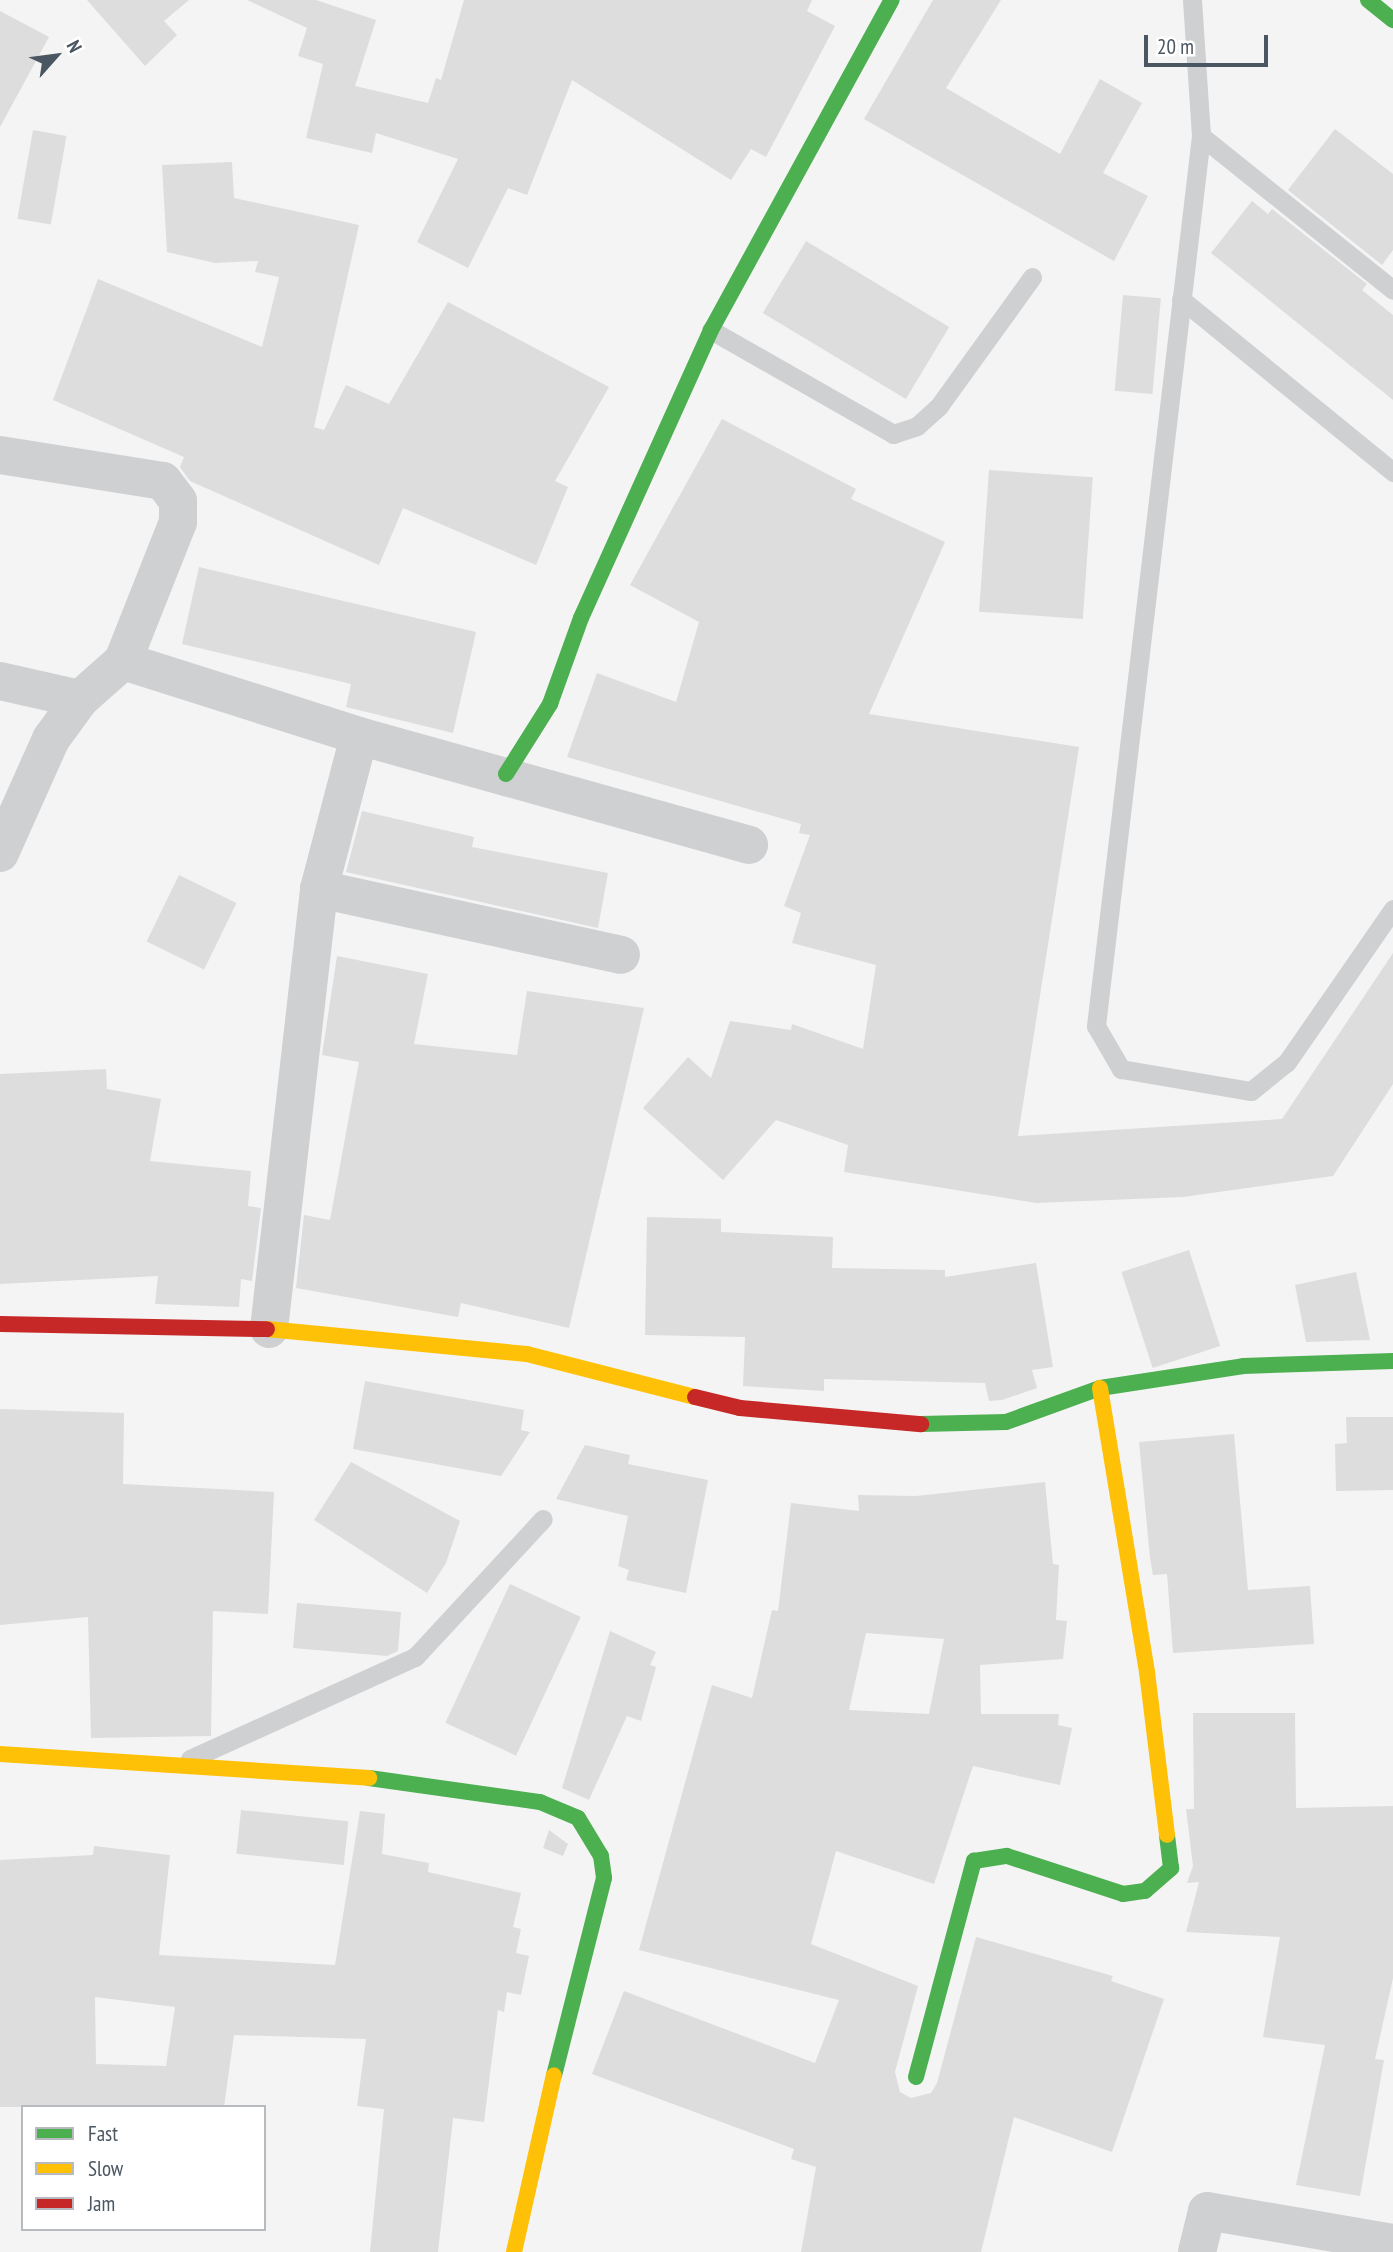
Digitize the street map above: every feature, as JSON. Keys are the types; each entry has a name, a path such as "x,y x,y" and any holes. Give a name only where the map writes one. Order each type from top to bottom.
{"street":[{"path":"506,774 550,704 580,618 711,330 892,0"},
{"path":"1368,0 1393,20"},
{"path":"0,455 163,481 178,501 178,522 123,661 79,699 51,739 0,853"},
{"path":"123,661 359,736 506,774 749,845"},
{"path":"0,681 79,699"},
{"path":"269,1329 319,889 359,736"},
{"path":"319,889 621,955"},
{"path":"0,1324 269,1329 527,1354 740,1408 886,1425 1006,1422 1100,1388 1243,1366 1393,1362"},
{"path":"916,2077 974,1861 987,1855 1007,1856 1123,1894 1145,1891 1171,1868 1147,1672 1100,1388"},
{"path":"0,1754 351,1775 460,1795 540,1802 564,1808 591,1835 604,1878 517,2222 514,2252"},
{"path":"1197,2252 1207,2211 1393,2243"}],"lane":[{"path":"1192,0 1201,136 1096,1026 1121,1069 1251,1091 1287,1062 1393,909"},
{"path":"1201,136 1393,290"},
{"path":"711,330 893,433 917,426 939,406 1032,278"},
{"path":"1181,299 1393,472"},
{"path":"177,1765 415,1657 543,1518"}],"building":[{"path":"87,0 189,0 164,21 177,35 145,66"},
{"path":"247,0 316,0 376,20 355,86 428,103 436,78 441,80 464,0 812,0 807,11 835,26 766,157 751,149 731,180 572,80 527,195 508,188 468,268 417,242 458,159 376,133 372,153 306,138 323,64 298,56 307,28"},
{"path":"933,0 1001,0 946,88 1060,154 1100,79 1142,103 1103,173 1148,196 1114,261 864,119"},
{"path":"0,11 49,37 0,127"},
{"path":"1335,129 1393,174 1393,250 1382,265 1288,190"},
{"path":"33,130 66,136 51,225 17,219"},
{"path":"232,162 234,198 359,225 314,427 324,430 346,385 389,404 448,302 609,387 555,481 568,487 536,565 403,508 379,565 190,481 180,467 184,457 53,400 98,279 262,347 279,277 255,272 258,261 215,263 167,252 162,165"},
{"path":"1252,201 1268,214 1272,209 1367,284 1362,290 1393,315 1393,400 1211,253"},
{"path":"806,241 949,327 906,399 763,313"},
{"path":"1123,295 1161,298 1152,394 1115,391"},
{"path":"722,419 856,489 851,499 945,542 869,714 1079,747 1018,1136 1282,1119 1393,953 1393,1084 1333,1176 1183,1197 1036,1203 844,1172 848,1145 776,1120 723,1180 643,1108 688,1057 711,1078 730,1021 791,1030 792,1024 863,1049 876,965 792,943 801,913 784,906 810,835 799,833 801,824 567,757 597,673 676,702 699,622 630,585"},
{"path":"989,470 1093,477 1083,619 979,612"},
{"path":"199,567 476,632 453,733 346,707 351,684 182,644"},
{"path":"362,811 474,837 472,847 608,873 598,928 346,872"},
{"path":"179,875 237,903 204,970 147,942"},
{"path":"337,956 428,974 414,1044 517,1055 527,991 644,1008 569,1328 461,1303 458,1317 296,1288 304,1215 330,1220 359,1062 322,1055"},
{"path":"106,1069 107,1089 161,1099 150,1161 251,1171 248,1206 261,1208 252,1281 241,1279 239,1307 155,1304 158,1276 0,1284 0,1074"},
{"path":"647,1217 721,1219 721,1232 833,1237 832,1268 945,1270 945,1277 1036,1263 1053,1367 1032,1370 1037,1388 1002,1400 989,1401 985,1383 824,1379 824,1391 743,1386 745,1337 645,1335"},
{"path":"1189,1250 1220,1346 1153,1368 1121,1272"},
{"path":"1356,1272 1370,1340 1306,1342 1295,1285"},
{"path":"365,1381 524,1410 521,1430 530,1432 501,1476 353,1449"},
{"path":"0,1409 124,1413 123,1484 274,1492 268,1614 213,1611 211,1736 91,1738 88,1617 0,1625"},
{"path":"1346,1417 1393,1417 1393,1490 1336,1491 1335,1444 1347,1443"},
{"path":"1234,1434 1248,1590 1310,1586 1314,1644 1173,1653 1167,1574 1153,1575 1150,1558 1139,1442"},
{"path":"585,1445 630,1455 628,1464 708,1480 686,1593 626,1580 629,1570 618,1566 628,1516 556,1499"},
{"path":"351,1462 460,1521 446,1563 427,1593 314,1520"},
{"path":"1045,1482 1053,1564 1059,1565 1056,1620 1067,1621 1063,1659 980,1665 981,1714 1059,1714 1058,1725 1072,1728 1060,1785 973,1766 934,1884 836,1851 811,1944 918,1986 895,2072 900,2092 911,2098 931,2093 937,2083 976,1937 1113,1976 1111,1981 1164,1999 1112,2152 1014,2117 981,2252 801,2252 816,2167 791,2159 794,2149 592,2074 624,1991 815,2063 839,2000 639,1950 712,1685 752,1698 772,1610 778,1611 791,1503 859,1511 858,1495 916,1496","holes":["866,1633 944,1639 929,1714 849,1710"]},
{"path":"510,1584 581,1617 516,1756 445,1723"},
{"path":"297,1603 401,1612 398,1651 387,1656 293,1648"},
{"path":"610,1631 656,1652 650,1665 656,1667 641,1721 627,1716 589,1800 562,1788"},
{"path":"1193,1713 1295,1713 1296,1808 1393,1806 1393,1978 1375,2059 1384,2060 1360,2196 1296,2185 1325,2045 1263,2037 1280,1937 1186,1932 1199,1882 1187,1883 1193,1866 1186,1809 1194,1809"},
{"path":"241,1810 348,1821 344,1865 236,1854"},
{"path":"360,1811 385,1814 382,1854 429,1863 428,1872 521,1893 513,1927 521,1929 516,1953 529,1956 521,1995 507,1992 504,2012 498,2010 484,2122 453,2118 438,2252 370,2252 384,2109 357,2106 366,2039 234,2035 224,2105 0,2107 0,1860 93,1855 94,1846 170,1855 159,1955 335,1965","holes":["95,1997 175,2007 166,2066 96,2064"]},
{"path":"549,1830 568,1844 563,1856 543,1848"}],"traffic: fast":[{"path":"506,774 550,704 581,618 711,330 892,0"},
{"path":"1368,0 1393,20"},
{"path":"921,1424 1006,1422 1100,1388 1243,1366 1393,1361"},
{"path":"369,1778 540,1802 578,1818 601,1856 604,1878 554,2075"},
{"path":"916,2077 974,1861 1007,1856 1123,1894 1145,1891 1171,1868 1167,1835"}],"traffic: slow":[{"path":"267,1329 527,1354 695,1397"},
{"path":"1100,1388 1147,1672 1167,1835"},
{"path":"0,1754 369,1778"},
{"path":"514,2252 554,2075"}],"traffic: jam":[{"path":"0,1324 267,1329"},
{"path":"695,1397 740,1408 921,1424"}]}
